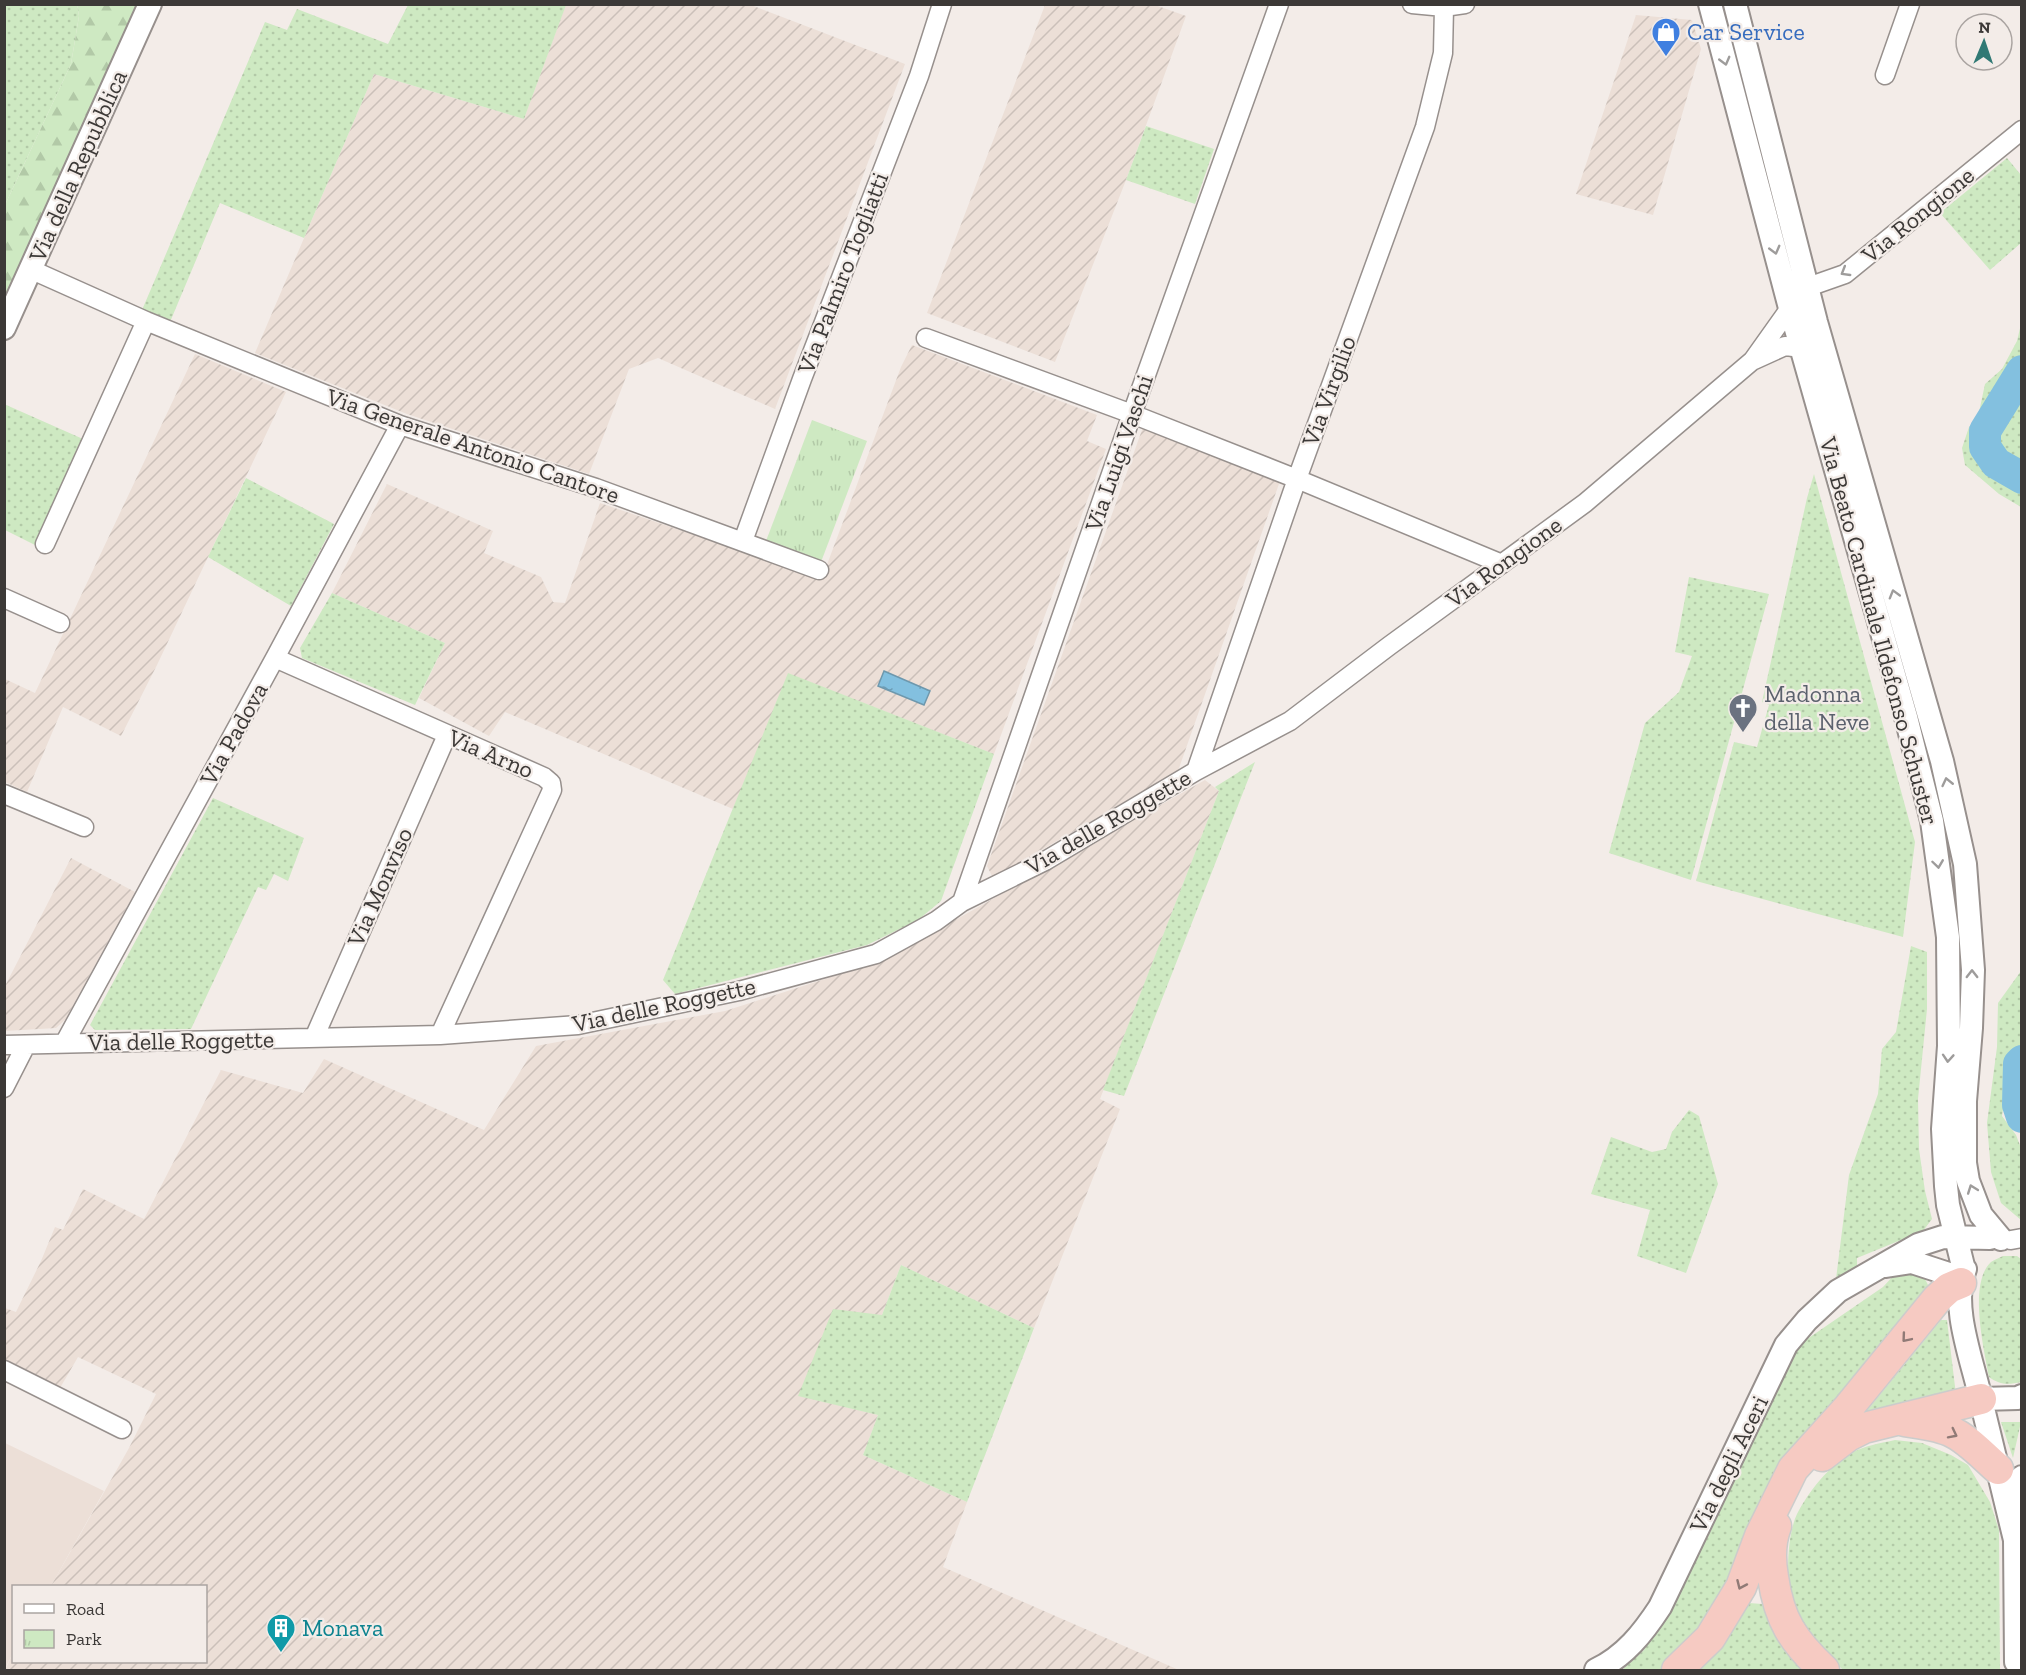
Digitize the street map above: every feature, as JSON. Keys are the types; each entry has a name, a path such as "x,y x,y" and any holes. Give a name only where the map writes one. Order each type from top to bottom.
{"highway":[{"path":"1677,1671 1710,1638 1741,1587 1760,1536 1792,1469 1848,1408 1956,1282"},
{"path":"1824,1671 1790,1632 1780,1613 1776,1598 1770,1558 1774,1529 1795,1487 1808,1469 1832,1448 1864,1428 1981,1399"},
{"path":"1898,1420 1950,1431 2010,1473"}],"street":[{"name":"Via della Repubblica","path":"4,328 150,4"},
{"name":"Via Palmiro Togliatti","path":"743,541 819,335 920,75 942,4"},
{"name":"Via Luigi Vaschi","path":"962,902 1132,414 1279,4"},
{"path":"1412,4 1444,7 1465,4"},
{"name":"Via Beato Cardinale Ildefonso Schuster","path":"1710,4 1790,308 1903,706 1932,821 1948,937 1949,1046 1943,1129 1948,1205 1956,1238 1956,1282"},
{"name":"Via Beato Cardinale Ildefonso Schuster","path":"1735,4 1808,287 1942,761 1965,864 1973,970 1965,1101 1965,1163 1968,1181 1981,1215 2009,1240"},
{"path":"1885,75 1910,4"},
{"name":"Via Virgilio","path":"1196,771 1297,479 1425,127 1443,53 1444,7"},
{"name":"Via Rongione","path":"1808,287 1845,274 2022,130"},
{"name":"Via Generale Antonio Cantore","path":"32,270 146,321 400,425 596,488 819,570"},
{"name":"Via Rongione","path":"1244,746 1290,721 1585,503 1752,361 1790,308"},
{"path":"45,543 146,321"},
{"path":"926,338 1132,414 1502,564"},
{"name":"Via Rongione","path":"1752,361 1785,346 1802,348"},
{"name":"Via Padova","path":"65,1042 400,425"},
{"path":"4,598 60,623"},
{"name":"Via Arno","path":"275,658 544,777 551,783 552,786 440,1035"},
{"name":"Via Monviso","path":"314,1038 447,735"},
{"name":"Via delle Roggette","path":"4,1045 440,1035 578,1025 802,975 876,954 936,921 962,902 1045,861 1196,771 1244,746"},
{"path":"4,794 84,827"},
{"path":"4,1088 26,1045"},
{"path":"1918,1245 1942,1227 1948,1205"},
{"path":"1918,1245 1942,1237 2009,1240"},
{"path":"2009,1240 1973,1250 1956,1282 1972,1369 1981,1399 2010,1473 2015,1540 2016,1662"},
{"name":"Via degli Aceri","path":"1596,1671 1626,1650 1646,1628 1660,1607 1786,1345 1807,1320 1839,1291 1918,1245"},
{"path":"1876,1268 1912,1263 1934,1269 1936,1276 1956,1282"},
{"path":"4,1370 123,1430"},
{"path":"1981,1399 2022,1396"}],"shaded area":[{"path":"566,4 751,5 905,64 775,409 658,358 629,369 589,474 407,414 255,353 374,74 524,119"},
{"path":"1045,5 1155,5 1186,16 1126,180 1055,362 927,313"},
{"path":"1636,15 1692,20 1701,49 1653,215 1576,194"},
{"path":"912,345 1097,415 1087,441 1106,449 994,754 789,674 733,809 505,712 489,736 419,698 445,643 332,593 387,484 493,531 484,553 541,577 553,602 565,603 600,503 822,578 901,367"},
{"path":"195,354 286,392 121,736 63,707 27,792 5,782 5,679 35,693"},
{"path":"1143,427 1280,481 1178,771 993,878 987,866"},
{"path":"1205,780 1219,791 1100,1099 1120,1109 1034,1328 901,1265 882,1315 799,1395 878,1415 863,1455 967,1502 943,1567 1179,1670 5,1670 12,1655 12,1663 207,1663 207,1585 52,1585 129,1448 156,1394 78,1357 60,1388 5,1362 5,1308 16,1312 55,1227 63,1230 83,1189 144,1219 221,1070 303,1093 324,1059 484,1130 536,1046 725,1011 884,960"},
{"path":"71,858 135,892 65,1020 56,1028 5,1031 5,986"},
{"path":"5,1443 104,1491 52,1585 12,1585 12,1655 5,1669"}],"green space":[{"path":"5,5 77,5 79,16 71,64 5,205"},
{"path":"77,5 137,5 5,298 5,205 71,64 79,16"},
{"path":"408,5 566,5 524,119 374,74 304,238 220,203 170,322 142,310 265,22 287,30 297,9 388,44"},
{"path":"1146,126 1214,149 1195,204 1126,180"},
{"path":"2007,158 2021,175 2021,243 1990,270 1940,213"},
{"path":"2021,324 2021,507 1999,494 1965,465 1962,448 1969,427 1978,417 1985,384 2002,369 2017,341"},
{"path":"4,404 83,439 35,545 5,530"},
{"path":"812,420 867,441 821,562 766,541"},
{"path":"1814,474 1915,842 1903,937 1696,881 1734,742 1757,747 1769,705 1762,702"},
{"path":"246,478 334,524 291,606 208,557"},
{"path":"1689,577 1769,594 1691,880 1609,853 1645,723 1679,692 1692,656 1675,652"},
{"path":"332,593 445,643 415,705 302,658 300,648"},
{"path":"788,673 994,754 941,901 918,920 867,945 675,994 663,980"},
{"path":"1255,762 1124,1096 1103,1090 1219,791 1215,787"},
{"path":"213,798 304,838 288,881 274,874 266,890 258,887 191,1029 95,1030 90,1025"},
{"path":"1911,946 1927,952 1927,1009 1918,1099 1919,1149 1932,1219 1923,1231 1857,1258 1857,1266 1836,1279 1849,1175 1878,1094 1882,1049 1896,1032"},
{"path":"2021,971 2021,1044 2009,1070 2002,1116 2016,1135 2021,1148 2021,1220 2001,1203 1991,1172 1987,1123 1997,1047 1998,1003"},
{"path":"1689,1110 1699,1116 1718,1184 1686,1273 1637,1256 1650,1210 1591,1194 1611,1137 1652,1152 1666,1149 1672,1132"},
{"path":"2003,1256 2017,1256 2021,1259 2021,1382 2008,1384 1997,1382 1989,1377 1981,1334 1979,1300 1984,1272 1991,1262"},
{"path":"901,1265 1034,1328 967,1502 863,1455 878,1415 798,1396 833,1309 882,1315"},
{"path":"1916,1273 1924,1277 1928,1285 1925,1300 1694,1639 1661,1670 1622,1670 1644,1650 1708,1537 1771,1396 1797,1346 1883,1287 1895,1274"},
{"path":"1941,1320 1947,1320 1956,1395 1865,1413"},
{"path":"2001,1422 2021,1422 2013,1458"},
{"path":"1895,1440 1922,1443 1968,1465 1990,1502 1999,1530 2000,1670 1842,1669 1814,1639 1797,1614 1790,1595 1788,1559 1791,1534 1802,1505 1820,1480 1843,1458 1861,1448"},
{"path":"1749,1603 1762,1604 1776,1634 1801,1670 1698,1670 1718,1650"}],"water":[{"path":"884,671 930,691 924,705 878,686"}],"waterway":[{"path":"2022,371 1985,431 1985,447 1996,463 2022,478"},
{"path":"2022,1061 2019,1064 2018,1105 2022,1117"}],"place":[{"name":"Car Service","path":"1666,58"},
{"name":"Madonna della Neve","path":"1743,734"},
{"name":"Monava","path":"281,1654"}]}
